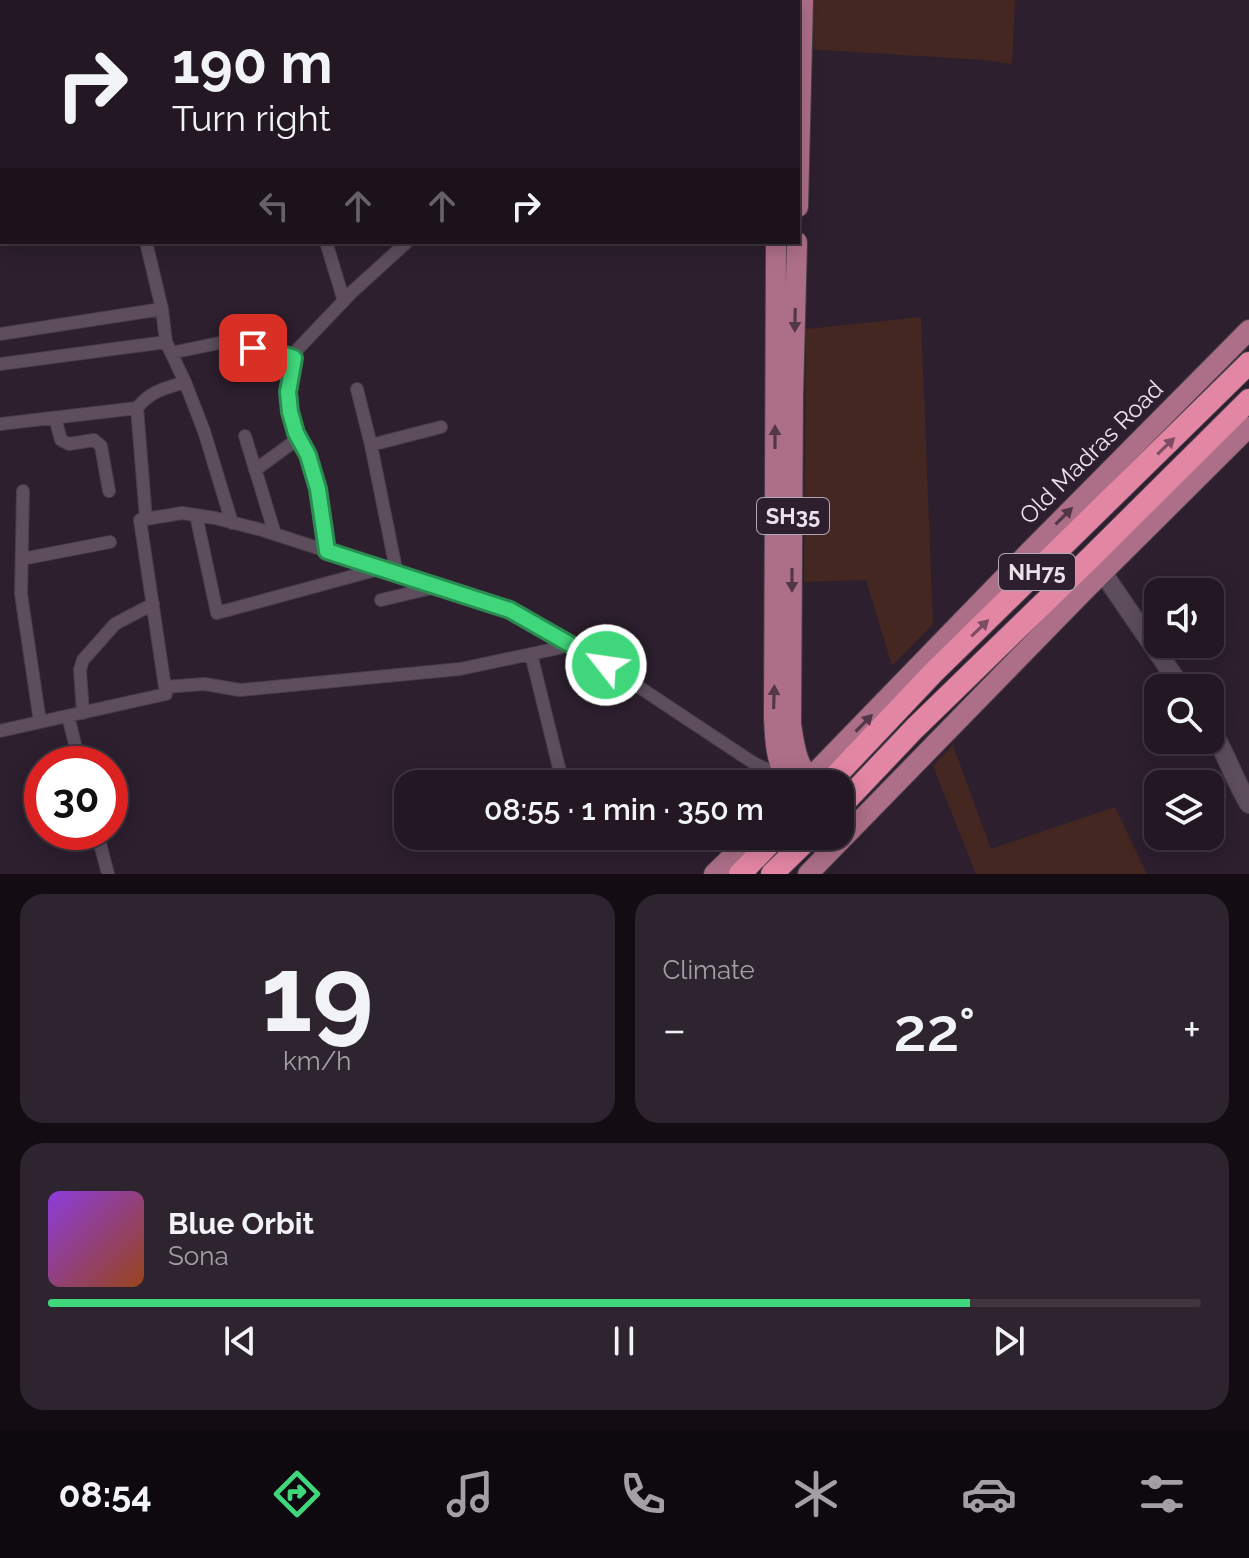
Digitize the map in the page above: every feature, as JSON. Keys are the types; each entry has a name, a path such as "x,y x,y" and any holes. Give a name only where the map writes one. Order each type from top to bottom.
{"highway":[{"name":"NH75","path":"815,770 933,673 1249,363"},
{"name":"NH75","path":"854,792 914,729 1249,400"},
{"path":"740,874 763,850"},
{"path":"772,874 797,850"}],"main road":[{"path":"800,85 803,0"},
{"name":"SH35","path":"776,244 775,748 796,770"},
{"name":"SH35","path":"797,244 791,724 801,770"},
{"name":"Old Madras Road","path":"813,770 1249,330"},
{"path":"854,825 1249,427"},
{"path":"1103,573 1172,674"},
{"path":"1224,754 1249,804"},
{"path":"714,874 739,850"},
{"path":"808,874 830,850"}],"street":[{"path":"146,244 168,348 204,431 232,523"},
{"path":"327,244 344,301"},
{"path":"327,551 318,489 290,412 288,392 295,352 405,244"},
{"path":"0,334 162,309"},
{"path":"0,364 243,338 253,348 294,358"},
{"path":"0,424 137,408 155,391 185,382"},
{"path":"357,389 397,574"},
{"path":"137,408 146,519"},
{"path":"55,418 61,440 69,444 94,440 101,446 109,491"},
{"path":"371,445 441,427"},
{"path":"245,436 275,534"},
{"path":"255,470 299,438"},
{"path":"23,491 21,594 40,722"},
{"path":"0,731 166,694 140,520 182,513 275,534 510,610 606,665 768,770"},
{"path":"196,515 217,613 379,569"},
{"path":"22,559 110,542"},
{"path":"381,600 437,587"},
{"path":"83,713 80,670 83,660 115,624 153,604"},
{"path":"165,687 204,684 240,690 460,669 559,648 568,643"},
{"path":"531,654 560,770"},
{"path":"68,716 76,746"},
{"path":"102,850 108,874"}],"shaded area":[{"path":"805,0 1015,0 1012,64 807,49"},
{"path":"921,317 933,624 892,666 866,580 804,582 806,329"},
{"path":"953,745 991,849 1115,807 1147,874 976,874 933,766"}],"route":[{"path":"253,348 294,358 288,392 290,412 318,489 327,551 510,610 606,665"}]}
